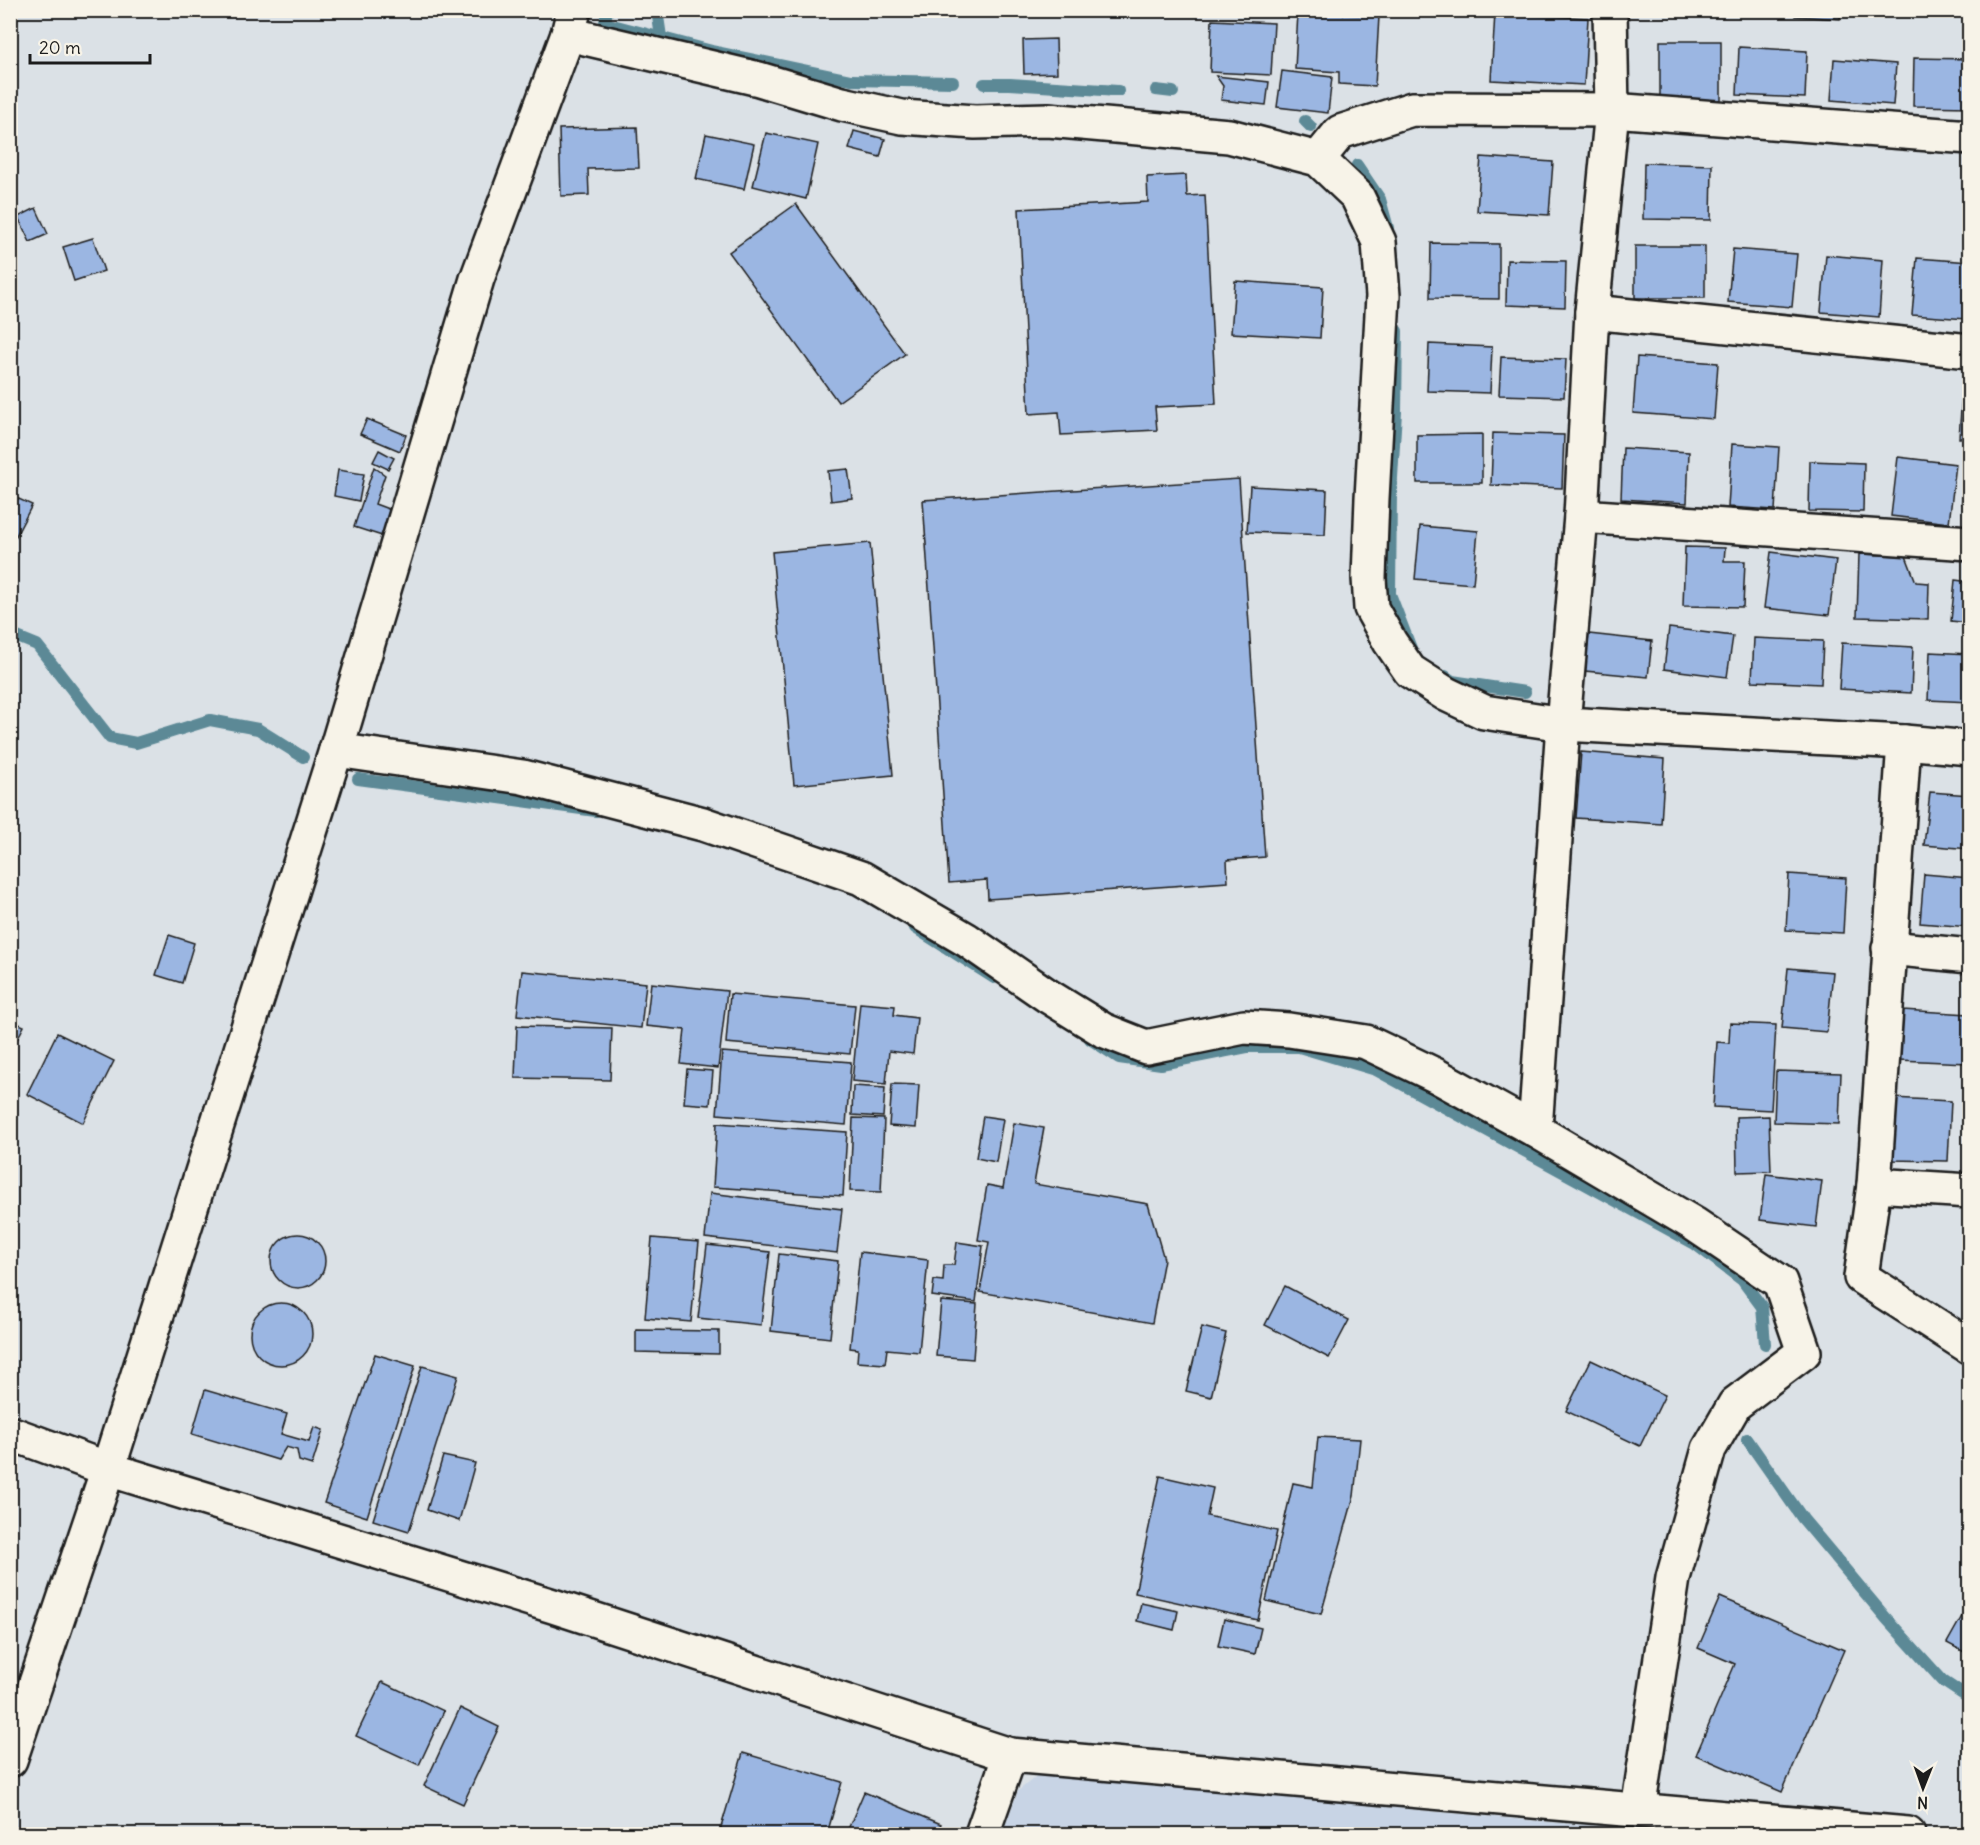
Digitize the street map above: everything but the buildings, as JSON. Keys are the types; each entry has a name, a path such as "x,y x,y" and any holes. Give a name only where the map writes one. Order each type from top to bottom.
{"street":[{"path":"1535,1130 1563,724 1581,516 1592,312 1612,110 1610,10"},
{"path":"10,1760 108,1469 336,750 477,279 571,22 842,104 902,117 975,122 1048,120 1229,135 1318,159 1357,195 1379,242 1383,296 1372,498 1369,578 1371,608 1410,671 1446,694 1484,712 1563,724 1904,741 1970,748"},
{"path":"1318,159 1340,132 1412,109 1612,110 1970,137"},
{"path":"1592,312 1970,351"},
{"path":"1581,516 1970,543"},
{"path":"1904,741 1874,1185 1861,1276 1970,1347"},
{"path":"336,750 523,777 703,824 861,878 967,940 1048,996 1103,1030 1146,1047 1244,1027 1289,1030 1366,1042 1437,1076 1535,1130 1694,1224 1780,1282 1804,1352 1735,1404 1709,1449 1673,1578 1638,1810"},
{"path":"1890,948 1970,956"},
{"path":"1874,1185 1970,1191"},
{"path":"10,1432 108,1469 553,1606 1010,1755 1908,1834"},
{"path":"982,1834 1010,1755"}],"shaded area":[{"path":"1038,1775 1689,1834 1002,1834 1018,1791"}],"waterway":[{"path":"607,10 605,23 712,51 851,80 953,82"},
{"path":"657,10 661,37"},
{"path":"984,84 1118,91"},
{"path":"1156,90 1173,92"},
{"path":"1305,121 1311,127"},
{"path":"1357,165 1380,199 1388,228"},
{"path":"1397,331 1390,594 1412,651"},
{"path":"10,634 37,645 110,738 136,743 210,720 258,729 303,757"},
{"path":"1445,676 1452,681 1525,692"},
{"path":"358,779 596,811"},
{"path":"915,928 994,978"},
{"path":"1090,1039 1119,1058 1161,1064 1247,1047 1299,1047 1376,1070 1695,1244 1742,1280 1762,1307 1765,1344"},
{"path":"1747,1439 1803,1519 1886,1618 1943,1681 1970,1699"}]}
